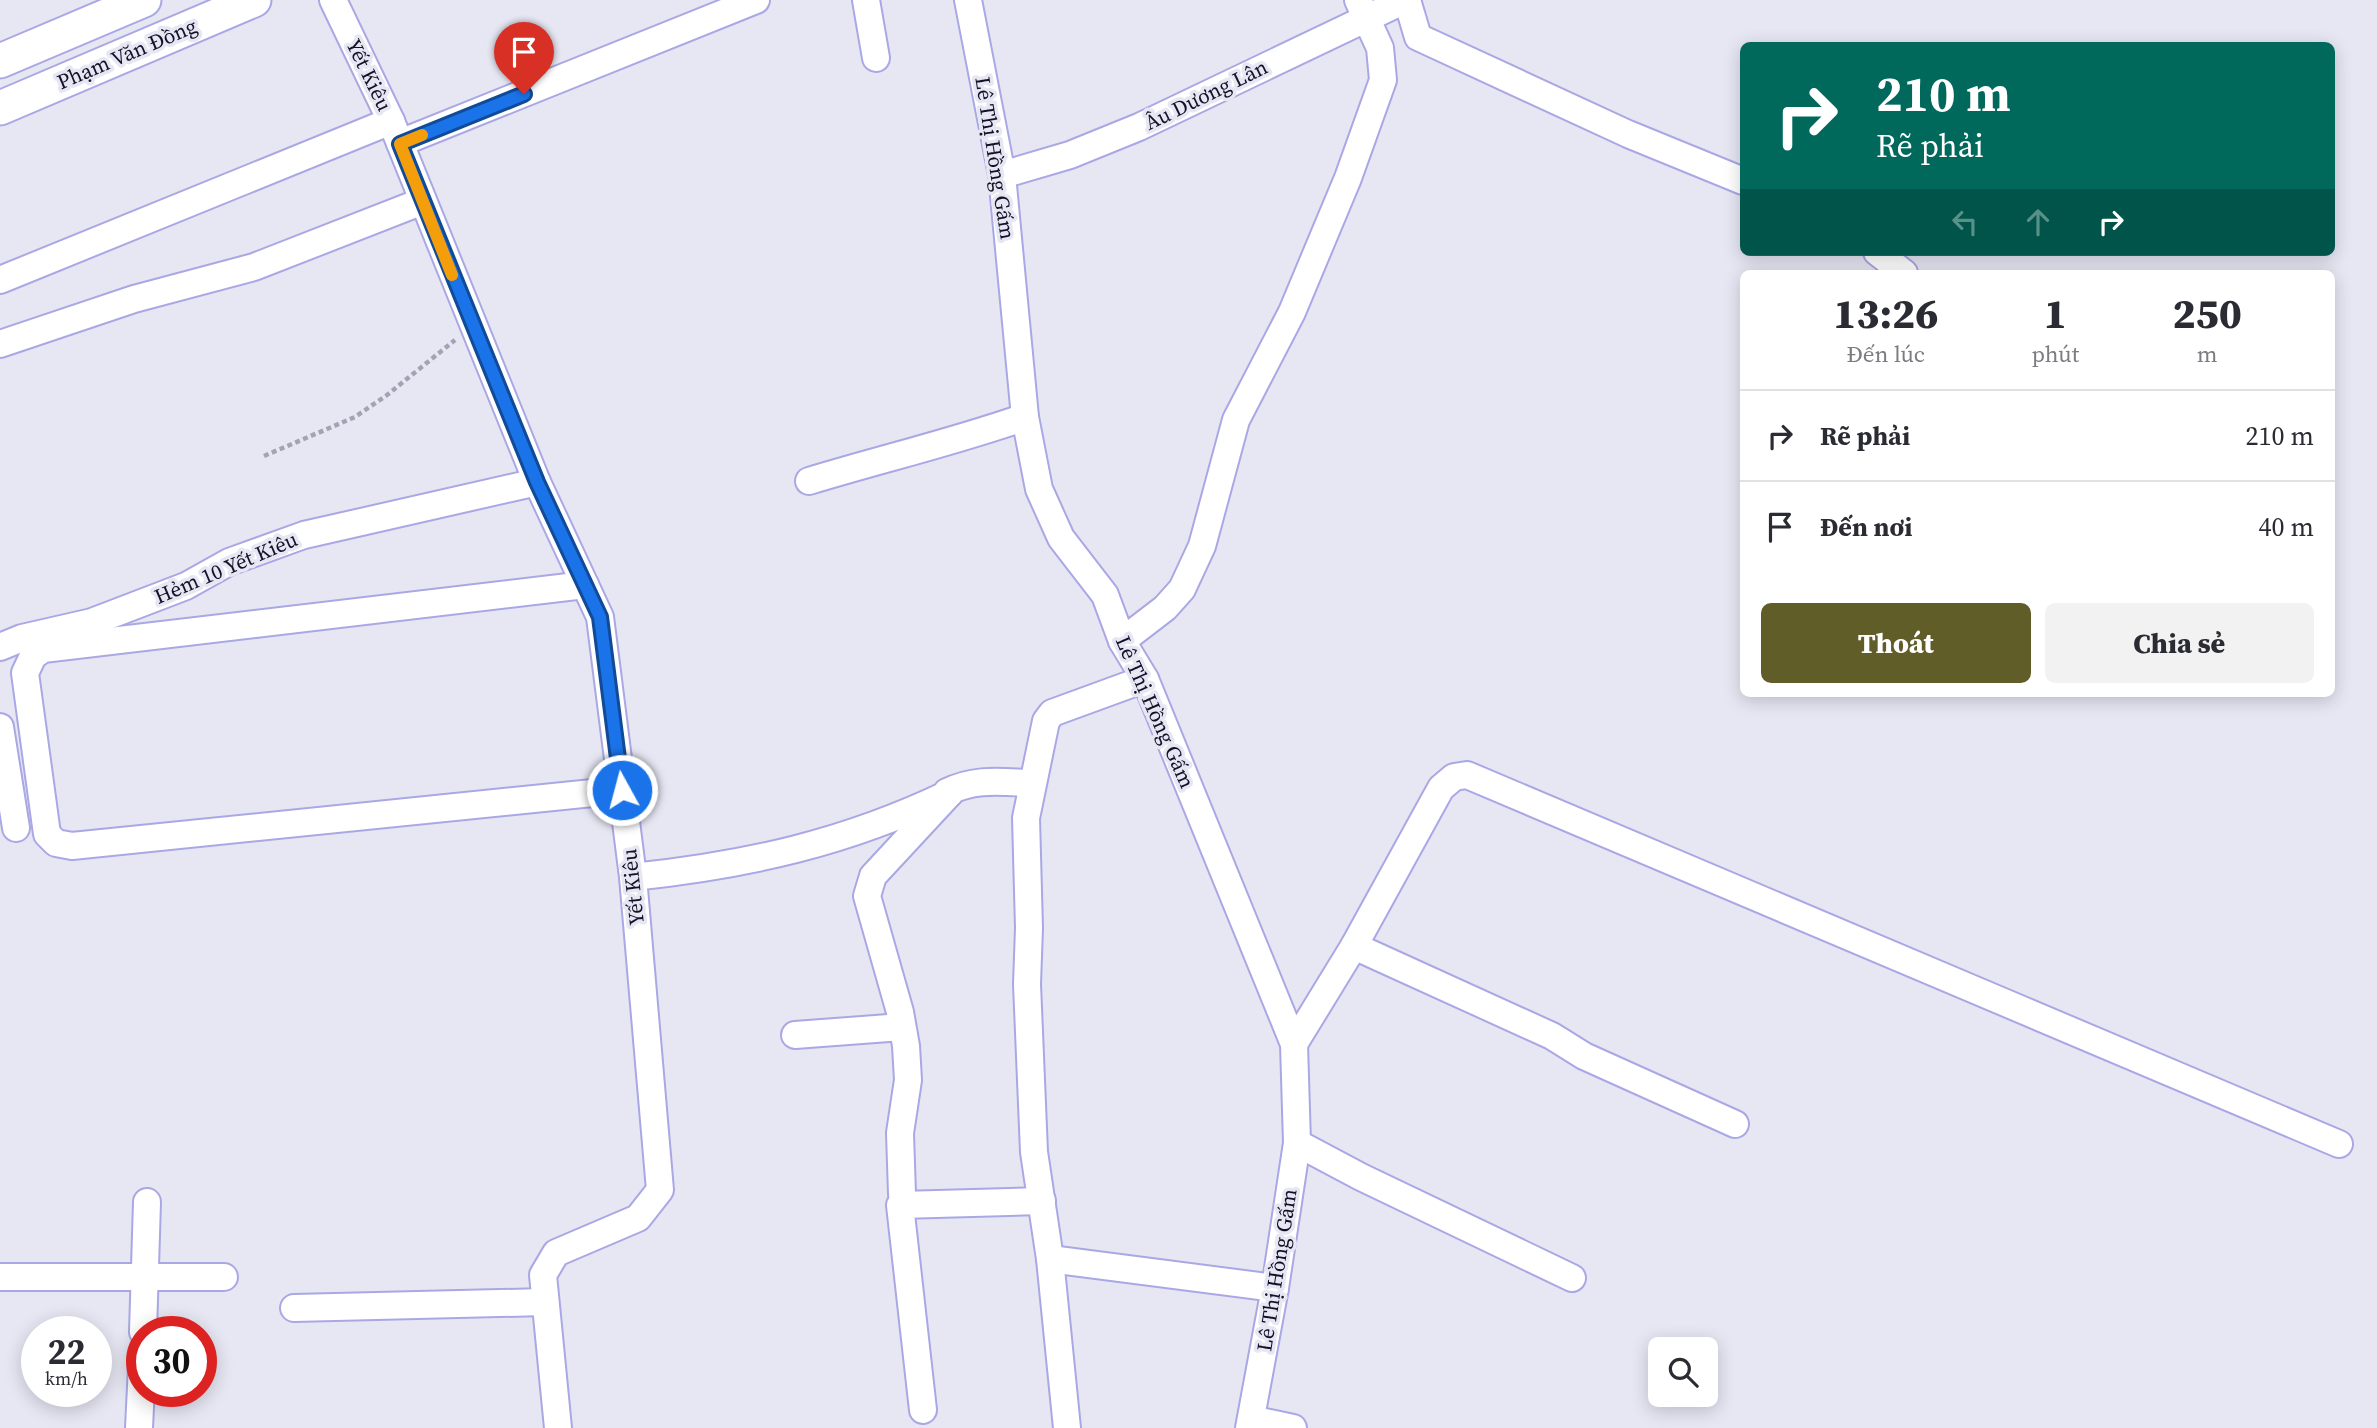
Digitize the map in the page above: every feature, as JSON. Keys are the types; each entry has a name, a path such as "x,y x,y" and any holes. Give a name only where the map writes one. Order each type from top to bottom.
{"main road":[{"name":"Phạm Văn Đồng","path":"0,61 144,0"},
{"name":"Phạm Văn Đồng","path":"0,108 254,0"}],"street":[{"name":"Yết Kiêu","path":"333,0 396,132 537,482 600,617 633,877 660,1190 638,1218 556,1253 543,1275 558,1428"},
{"path":"0,280 756,0"},
{"path":"866,0 876,58"},
{"name":"Lê Thị Hồng Gấm","path":"968,0 1002,175 1025,417 1039,489 1060,538 1105,595 1122,641 1145,679 1294,1044 1297,1143 1275,1288 1250,1424"},
{"path":"1406,0 1419,37 1628,134 1740,180"},
{"name":"Âu Dương Lân","path":"1002,175 1070,155 1139,127 1362,10 1406,0"},
{"path":"1122,641 1165,608 1182,589 1202,546 1236,420 1292,312 1348,178 1383,80 1380,48 1362,10"},
{"path":"0,344 121,303 254,267 423,201"},
{"path":"1882,256 1900,270"},
{"path":"809,481 969,437 1025,417"},
{"name":"Hẻm 10 Yết Kiêu","path":"0,647 22,638 92,622 186,586 229,562 304,535 537,482"},
{"path":"0,658 43,649 585,584"},
{"path":"43,649 33,656 25,673 47,834 56,843 72,846 622,790"},
{"path":"1067,1428 1050,1259 1034,1152 1027,984 1029,928 1026,818 1046,721 1052,713 1145,679"},
{"path":"0,727 16,828"},
{"path":"1294,1044 1354,946 1441,788 1454,777 1467,775 2339,1144"},
{"path":"950,793 947,792 973,782 1032,783"},
{"path":"633,877 717,866 820,843 888,822 950,793"},
{"path":"902,1194 901,1133 908,1080 902,1027 867,896 868,885 873,876 950,793"},
{"path":"1354,946 1552,1036 1584,1056 1735,1124"},
{"path":"795,1035 902,1027"},
{"path":"1297,1143 1361,1177 1573,1278"},
{"path":"923,1410 900,1205 1042,1201"},
{"path":"145,1316 147,1202"},
{"path":"1050,1259 1275,1288"},
{"path":"0,1277 224,1277"},
{"path":"293,1308 545,1302"},
{"path":"139,1428 140,1407"},
{"path":"1250,1424 1293,1428"}],"path":[{"path":"264,456 363,411 472,326"}],"slow traffic":[{"path":"422,135 400,144 452,275"}],"route":[{"path":"524,94 400,144 537,482 600,617 622,790"}]}
